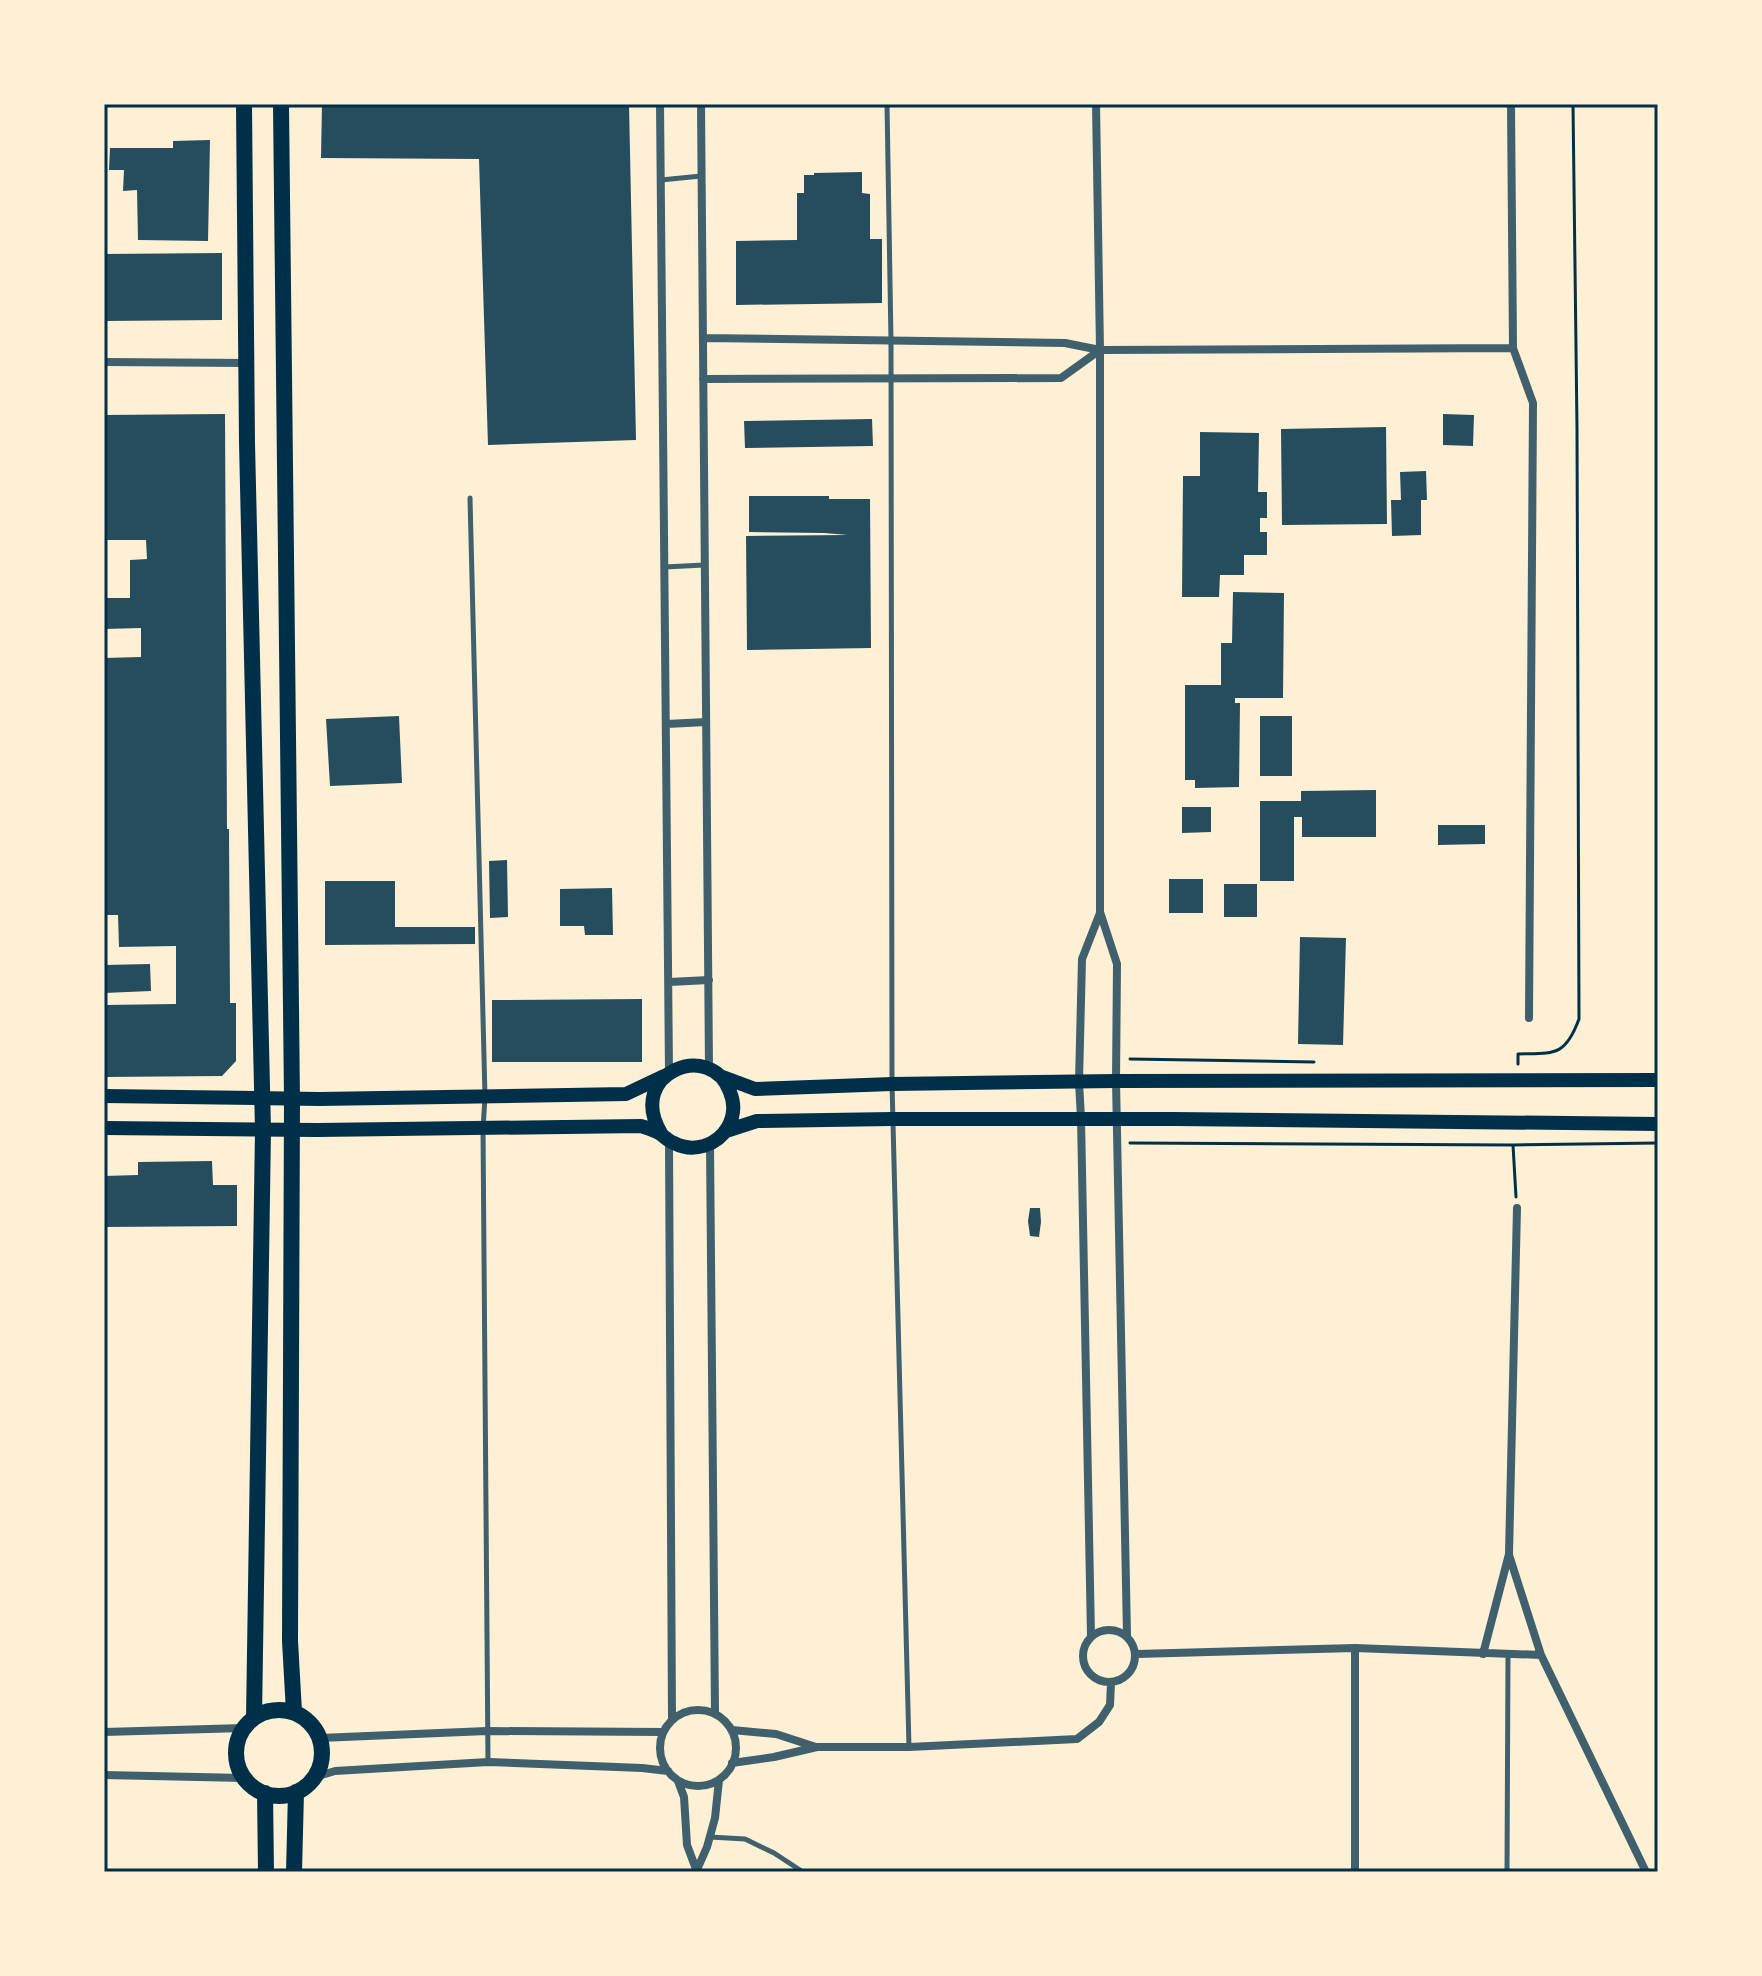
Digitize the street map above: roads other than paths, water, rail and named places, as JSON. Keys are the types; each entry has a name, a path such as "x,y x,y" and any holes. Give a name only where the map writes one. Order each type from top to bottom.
{"highway":[{"path":"244,104 246,363 263,1130 249,1723 237,1745 237,1762 244,1778 265,1793 285,1795 296,1792 315,1777 321,1764 322,1751 320,1738 310,1722 294,1712 281,1710 267,1711 249,1723"},
{"path":"281,104 292,1099 290,1641 294,1712"},
{"path":"294,1872 296,1792"},
{"path":"265,1793 266,1872"}],"main road":[{"path":"104,1096 292,1099 626,1094 678,1068 697,1065 755,1089 1116,1081 1658,1080"},
{"path":"715,1072 729,1087 734,1101 733,1116 726,1131"},
{"path":"665,1137 654,1121 651,1107 653,1093 667,1074"},
{"path":"104,1128 292,1130 641,1126 683,1147 697,1148 710,1144 726,1131 757,1121 1116,1118 1658,1124"}],"street":[{"path":"660,104 669,982 667,1074"},
{"path":"701,104 709,980 715,1072"},
{"path":"1096,104 1100,350 1100,912 1117,964 1116,1118 1127,1635 1137,1654 1134,1668 1124,1679 1111,1683 1098,1681 1087,1673 1082,1660 1084,1647 1091,1636 1079,1082 1082,959 1100,912"},
{"path":"1511,104 1513,348 1533,403 1529,1018"},
{"path":"703,338 1065,343 1100,350 1513,348"},
{"path":"703,379 1061,378 1100,350"},
{"path":"104,362 246,363"},
{"path":"667,724 706,722"},
{"path":"669,982 709,980"},
{"path":"665,1137 672,1720"},
{"path":"710,1144 715,1713"},
{"path":"1483,1654 1509,1554 1517,1208"},
{"path":"1509,1554 1541,1655 1646,1872"},
{"path":"1091,1636 1109,1629 1127,1635"},
{"path":"1137,1654 1355,1648 1541,1655"},
{"path":"1355,1648 1355,1872"},
{"path":"732,1763 817,1747 909,1747 1077,1739 1099,1722 1110,1705 1111,1683"},
{"path":"678,1781 706,1785 719,1780 729,1770 735,1757 736,1743 732,1730 715,1713 697,1709 683,1712 663,1732 660,1745 661,1759 678,1781 684,1797 687,1845 696,1871"},
{"path":"104,1732 249,1723"},
{"path":"732,1730 776,1734 817,1747"},
{"path":"320,1738 487,1731 663,1732"},
{"path":"315,1777 335,1771 488,1762 668,1771"},
{"path":"104,1775 244,1778"},
{"path":"696,1871 715,1818 719,1780"}],"lane":[{"path":"887,104 891,341 892,1119 909,1747"},
{"path":"661,180 701,176"},
{"path":"470,498 485,1097 488,1762"},
{"path":"665,567 705,565"},
{"path":"1507,1872 1508,1655"},
{"path":"710,1837 745,1839 803,1872"}]}
